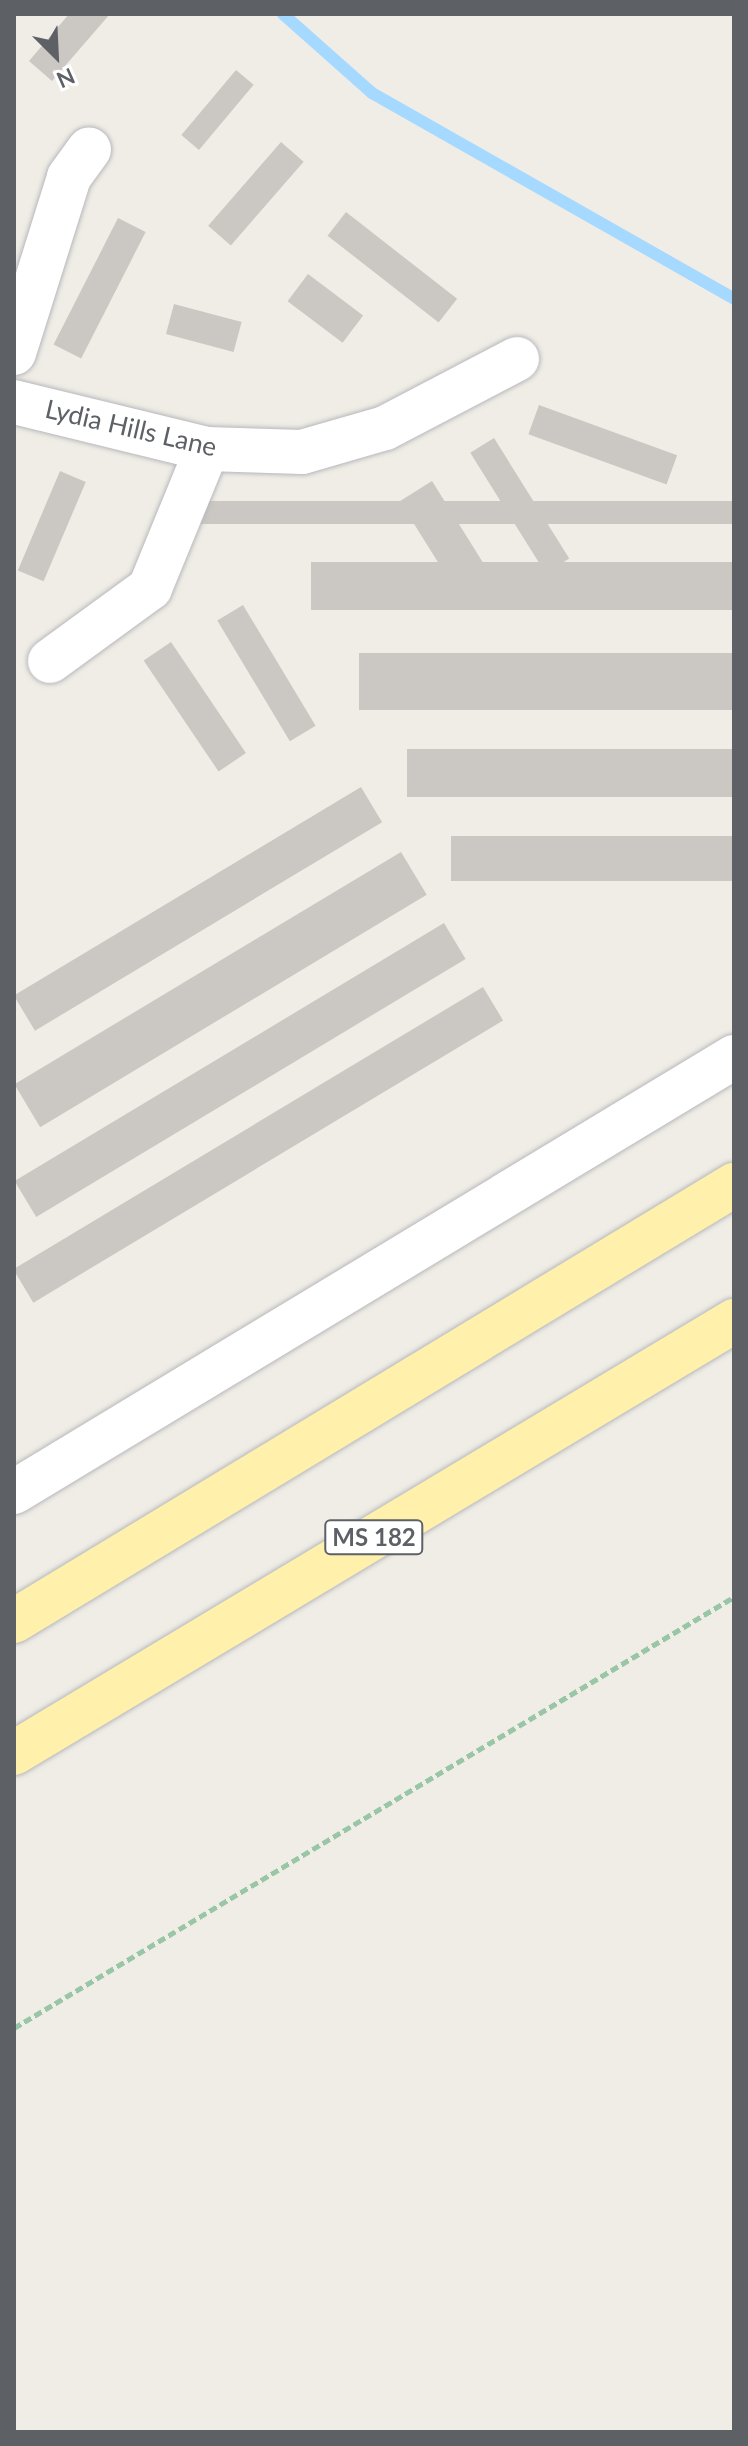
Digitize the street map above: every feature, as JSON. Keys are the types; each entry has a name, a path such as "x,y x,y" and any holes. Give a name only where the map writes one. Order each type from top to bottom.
{"main road":[{"path":"14,1621 734,1185"},
{"name":"MS 182","path":"14,1753 734,1321"}],"street":[{"path":"14,353 69,177 89,149"},
{"name":"Lydia Hills Lane","path":"14,402 207,449 302,452 344,441 437,404 517,359"},
{"path":"50,661 150,588 207,449"},
{"path":"14,1492 734,1057"}],"path":[{"path":"14,2028 734,1597"}],"building":[{"path":"69,14 110,14 52,81 29,61"},
{"path":"236,70 254,85 199,150 181,135"},
{"path":"281,142 304,162 231,245 208,226"},
{"path":"346,212 457,299 439,322 328,236"},
{"path":"118,218 146,232 81,359 54,345"},
{"path":"308,274 363,316 343,343 288,301"},
{"path":"174,304 242,322 234,352 166,334"},
{"path":"539,405 677,455 667,484 528,434"},
{"path":"494,438 569,558 546,573 470,453"},
{"path":"60,471 86,482 44,581 18,570"},
{"path":"432,481 499,589 467,609 400,501"},
{"path":"176,501 734,501 734,524 176,524"},
{"path":"311,562 734,562 734,610 311,610"},
{"path":"243,605 316,726 290,741 217,620"},
{"path":"171,642 246,753 219,772 144,660"},
{"path":"359,653 734,653 734,710 359,710"},
{"path":"407,749 734,749 734,797 407,797"},
{"path":"361,787 382,822 35,1031 14,995"},
{"path":"451,836 734,836 734,881 451,881"},
{"path":"401,852 427,895 40,1127 14,1084"},
{"path":"444,923 466,959 36,1217 15,1181"},
{"path":"483,987 503,1020 33,1303 14,1269"}],"waterway":[{"path":"283,14 372,93 734,299"}]}
